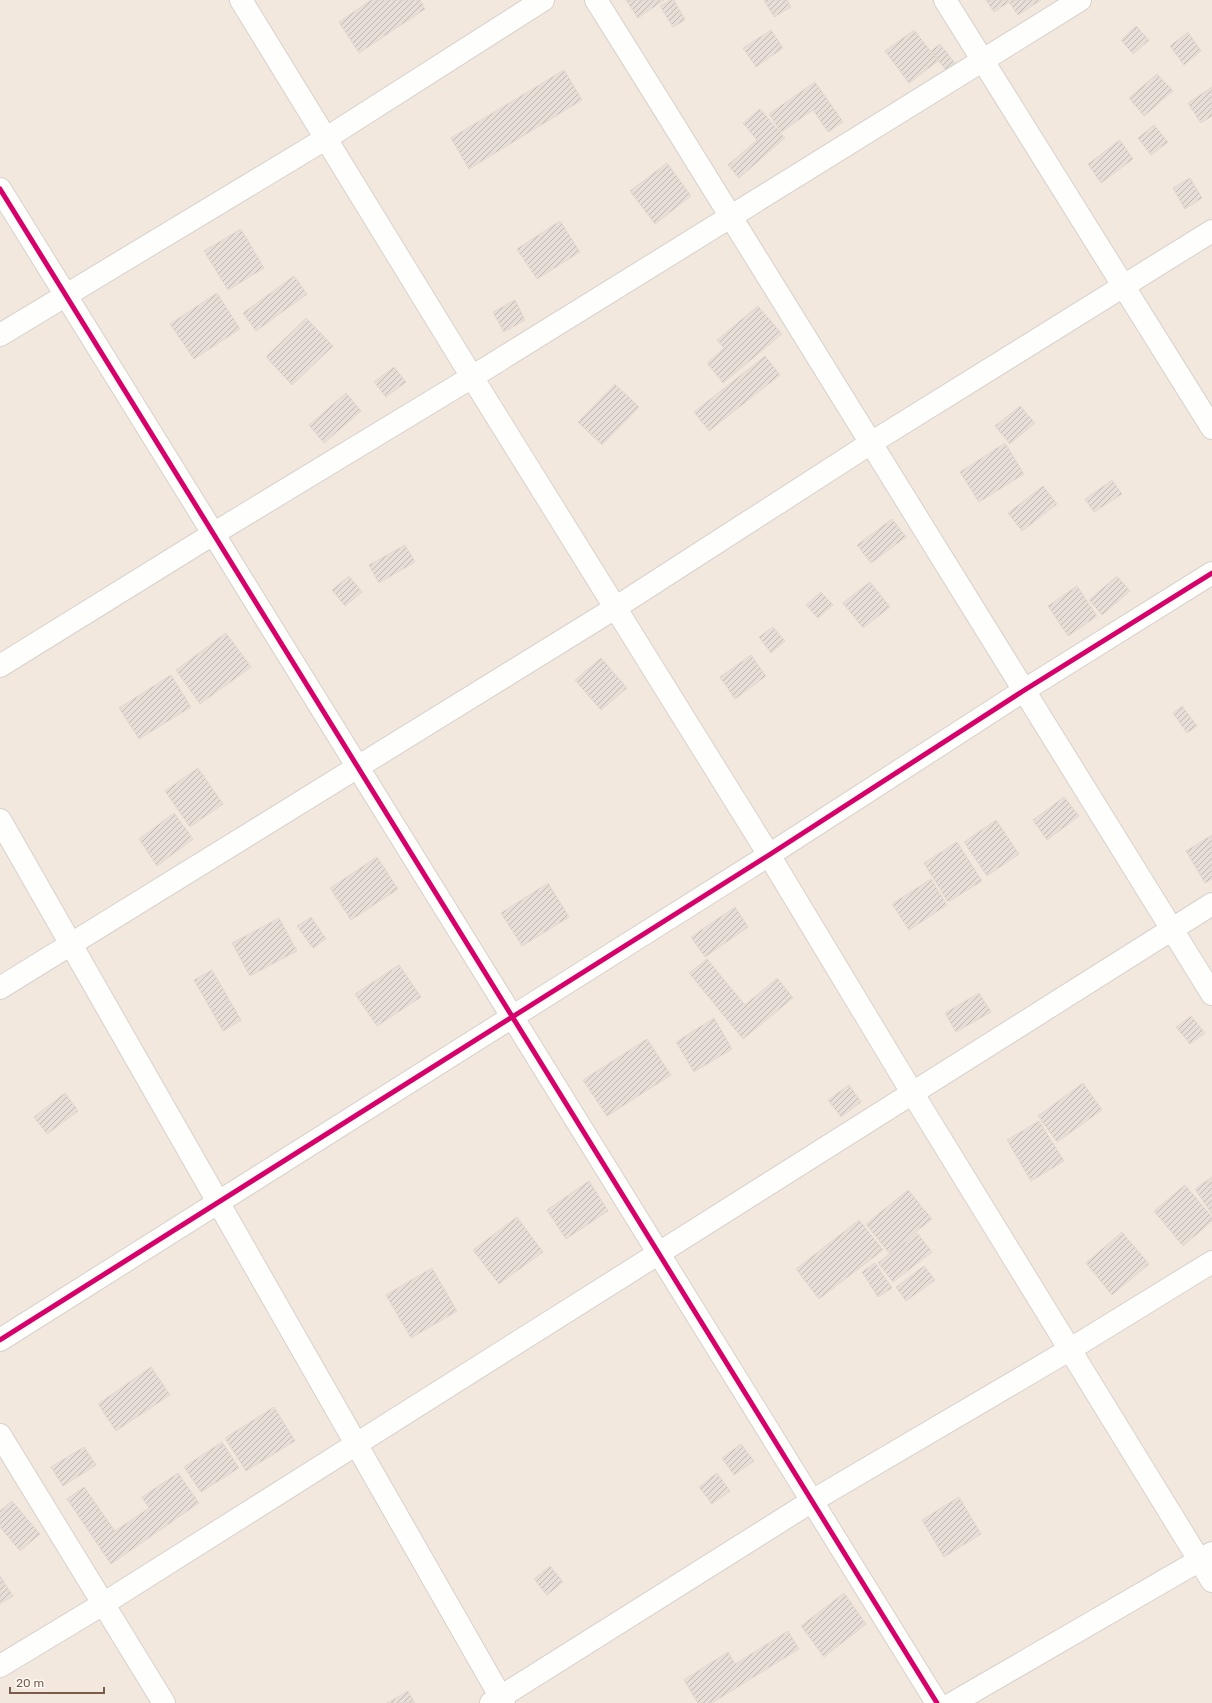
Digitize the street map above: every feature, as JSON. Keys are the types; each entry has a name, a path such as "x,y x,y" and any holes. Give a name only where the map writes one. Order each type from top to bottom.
{"street":[{"path":"241,0 325,139 769,855 1069,1350 1206,1556 1212,1582"},
{"path":"0,335 325,139 542,0"},
{"path":"596,0 732,216 1023,692 1212,994"},
{"path":"945,0 1212,428"},
{"path":"0,666 213,534 472,377 1080,0"},
{"path":"0,189 937,1703"},
{"path":"0,988 615,608 871,443 1212,230"},
{"path":"0,1340 512,1018 1212,573"},
{"path":"0,820 356,1443 499,1701 812,1500 1069,1350 1212,1262"},
{"path":"0,1666 103,1604 1212,904"},
{"path":"0,1435 164,1703"},
{"path":"953,1703 1206,1556"}],"shaded area":[{"path":"0,0 1212,0 1212,1703 0,1703"}],"building":[{"path":"371,0 420,0 425,9 359,53 339,22"},
{"path":"626,0 664,0 638,18"},
{"path":"674,0 685,20 673,27 660,6"},
{"path":"764,0 787,0 791,7 774,17"},
{"path":"986,0 1041,0 1018,15 1009,2 994,12"},
{"path":"1136,26 1149,40 1133,54 1121,40"},
{"path":"771,30 783,48 756,67 743,48"},
{"path":"914,30 938,61 909,83 885,51"},
{"path":"1188,32 1201,51 1184,65 1170,46"},
{"path":"940,44 958,67 949,74 931,51"},
{"path":"564,70 582,100 469,169 451,138"},
{"path":"1157,74 1173,91 1144,116 1129,98"},
{"path":"815,82 843,122 828,132 813,110 781,132 769,114"},
{"path":"1212,87 1212,116 1201,123 1188,103"},
{"path":"760,109 785,138 739,178 728,165 757,140 743,123"},
{"path":"1154,125 1168,142 1151,155 1138,138"},
{"path":"1120,140 1133,159 1101,183 1088,164"},
{"path":"667,163 691,196 655,224 630,191"},
{"path":"1190,178 1202,198 1185,209 1173,188"},
{"path":"560,221 580,252 537,279 517,249"},
{"path":"241,229 264,268 228,290 204,251"},
{"path":"294,276 307,294 256,331 243,313"},
{"path":"217,293 240,329 194,359 170,324"},
{"path":"515,300 525,320 504,332 493,312"},
{"path":"758,306 782,334 723,383 707,363 724,348 717,340"},
{"path":"306,318 333,346 292,385 266,357"},
{"path":"765,356 780,375 709,431 694,412"},
{"path":"394,367 406,382 386,397 374,382"},
{"path":"615,384 639,407 602,445 578,422"},
{"path":"346,393 361,411 324,443 309,425"},
{"path":"1020,406 1035,423 1010,444 995,426"},
{"path":"1005,443 1024,474 979,502 960,472"},
{"path":"1112,480 1122,494 1094,512 1085,499"},
{"path":"1043,486 1057,504 1022,531 1008,513"},
{"path":"892,519 906,537 871,563 857,545"},
{"path":"405,545 415,562 379,583 369,565"},
{"path":"349,576 362,592 345,606 332,590"},
{"path":"1117,576 1130,591 1102,615 1089,600"},
{"path":"870,582 890,607 863,628 843,603"},
{"path":"1077,586 1097,616 1068,636 1048,606"},
{"path":"821,592 833,605 818,618 806,605"},
{"path":"773,627 785,641 771,653 759,637"},
{"path":"226,633 251,667 200,704 176,670"},
{"path":"751,655 766,676 735,699 720,677"},
{"path":"601,658 627,688 601,710 575,680"},
{"path":"171,675 191,707 139,739 119,708"},
{"path":"1182,706 1197,726 1187,733 1173,713"},
{"path":"198,768 223,804 190,827 165,791"},
{"path":"1064,797 1079,816 1047,840 1033,820"},
{"path":"174,813 193,839 157,866 139,839"},
{"path":"996,820 1019,854 987,876 964,842"},
{"path":"1212,835 1212,879 1205,883 1186,851"},
{"path":"957,842 982,881 948,902 924,863"},
{"path":"377,857 398,889 351,920 330,888"},
{"path":"931,879 947,905 909,930 892,904"},
{"path":"548,883 569,917 522,946 501,913"},
{"path":"735,907 748,927 705,957 691,937"},
{"path":"311,917 326,939 313,948 297,926"},
{"path":"279,918 297,951 250,976 232,943"},
{"path":"707,959 745,1005 777,978 793,998 743,1039 689,973"},
{"path":"399,965 421,997 377,1026 355,994"},
{"path":"212,970 241,1020 223,1031 194,980"},
{"path":"979,993 991,1012 956,1032 945,1013"},
{"path":"1191,1016 1205,1033 1190,1044 1176,1027"},
{"path":"714,1018 732,1049 694,1072 676,1042"},
{"path":"647,1039 671,1075 607,1116 583,1080"},
{"path":"1083,1083 1102,1110 1057,1142 1038,1116"},
{"path":"849,1085 861,1102 841,1117 828,1100"},
{"path":"65,1093 78,1111 47,1134 34,1117"},
{"path":"1039,1121 1064,1161 1031,1181 1007,1140"},
{"path":"1212,1177 1212,1214 1195,1189"},
{"path":"589,1181 608,1211 566,1239 547,1210"},
{"path":"1185,1185 1212,1217 1212,1221 1183,1246 1154,1211"},
{"path":"908,1190 932,1219 889,1253 866,1224"},
{"path":"517,1217 543,1252 499,1284 473,1250"},
{"path":"859,1220 883,1250 819,1299 796,1269"},
{"path":"1122,1232 1149,1264 1112,1295 1086,1263"},
{"path":"917,1233 932,1252 893,1282 878,1263"},
{"path":"875,1263 892,1288 878,1297 862,1272"},
{"path":"924,1266 935,1280 906,1301 896,1287"},
{"path":"432,1268 457,1311 411,1338 386,1295"},
{"path":"151,1367 170,1395 116,1431 98,1404"},
{"path":"274,1407 295,1441 246,1471 225,1438"},
{"path":"222,1442 239,1468 201,1492 184,1467"},
{"path":"741,1444 754,1461 734,1475 722,1458"},
{"path":"84,1447 96,1465 63,1486 51,1467"},
{"path":"178,1473 199,1503 111,1564 67,1499 84,1487 115,1531 149,1508 142,1497"},
{"path":"717,1473 730,1491 712,1504 699,1487"},
{"path":"959,1497 981,1534 944,1557 922,1520"},
{"path":"12,1501 40,1534 20,1551 0,1527 0,1511"},
{"path":"550,1566 563,1582 547,1595 534,1579"},
{"path":"0,1576 13,1596 0,1604"},
{"path":"844,1593 866,1624 824,1657 801,1626"},
{"path":"788,1631 799,1649 712,1703 698,1703 684,1680 728,1652 735,1664"},
{"path":"408,1691 415,1703 387,1703"}],"cycle path":[{"path":"0,189 937,1703"},
{"path":"0,1340 769,855 1023,691 1212,573"}]}
